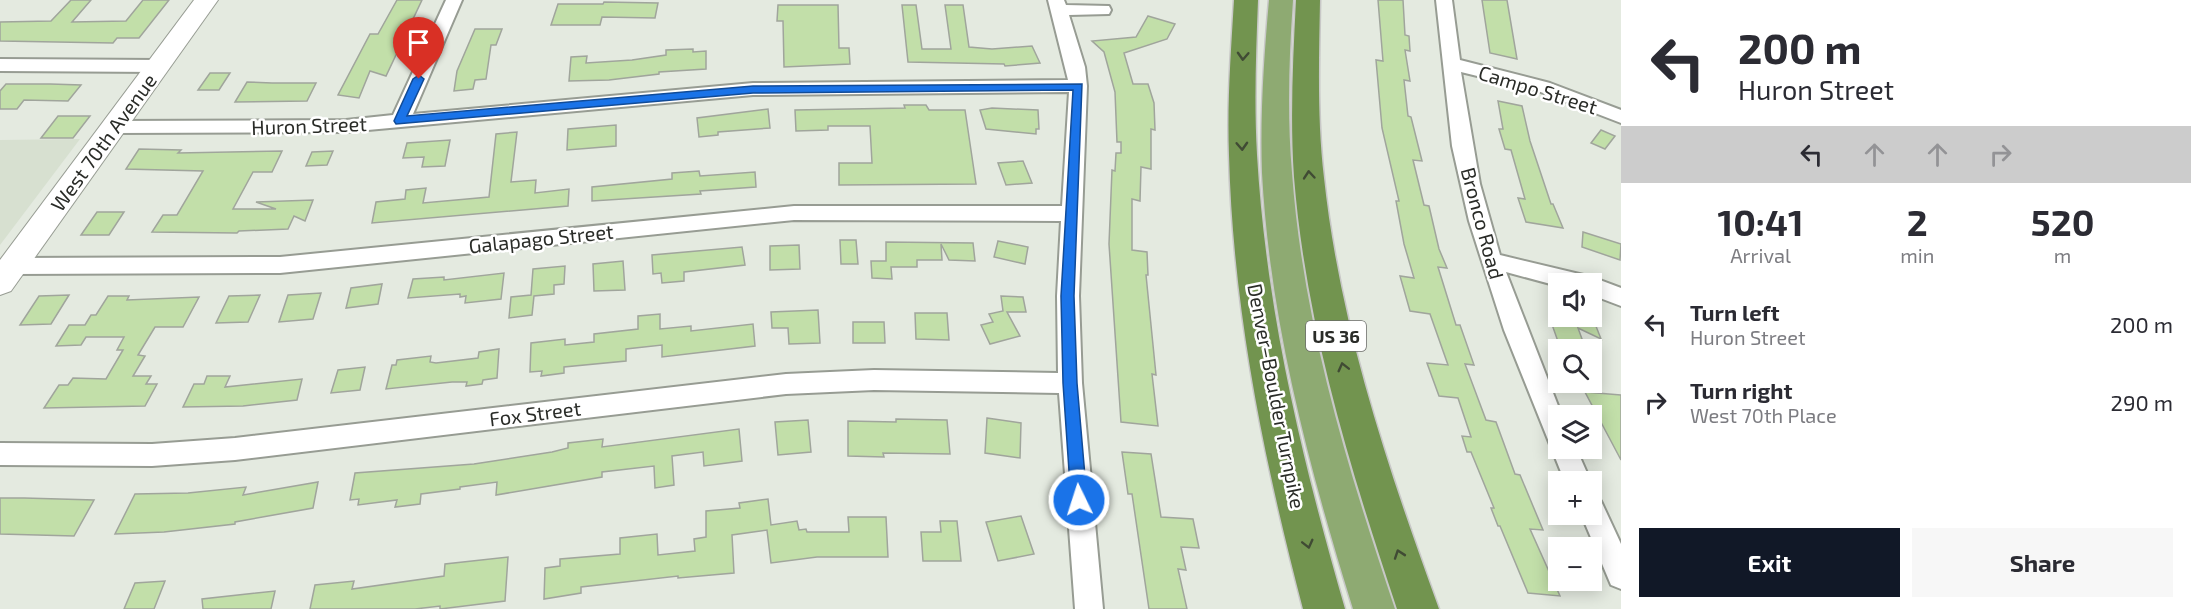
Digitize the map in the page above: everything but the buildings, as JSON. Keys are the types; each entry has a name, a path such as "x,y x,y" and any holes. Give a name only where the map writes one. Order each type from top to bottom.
{"highway":[{"name":"Denver–Boulder Turnpike","path":"1246,0 1242,137 1252,268 1272,391 1324,609"},
{"path":"1281,0 1275,93 1276,140 1286,252 1321,429 1374,609"},
{"name":"US 36","path":"1308,0 1306,140 1323,271 1336,339 1360,427 1418,609"}],"main road":[{"name":"West 70th Avenue","path":"6,274 206,0"}],"street":[{"path":"400,121 454,0"},
{"name":"Bronco Road","path":"1444,0 1462,146 1491,262 1548,411"},
{"path":"1089,609 1070,383 1068,296 1070,214 1078,86 1057,5 1103,10"},
{"name":"Campo Street","path":"1453,64 1544,87 1621,117"},
{"path":"0,65 159,66"},
{"name":"Huron Street","path":"114,127 317,127 753,89 1078,86"},
{"name":"Galapago Street","path":"6,274 280,266 794,213 1070,214"},
{"path":"1491,262 1548,274"},
{"path":"1602,290 1621,297"},
{"name":"Fox Street","path":"0,454 152,455 235,449 786,384 874,380 1070,383"},
{"path":"1599,525 1621,575"}],"shaded area":[{"path":"80,139 0,245 0,140"}],"route":[{"path":"419,79 400,121 753,89 1078,86 1079,102 1068,252 1068,296 1070,383 1079,500"}]}
